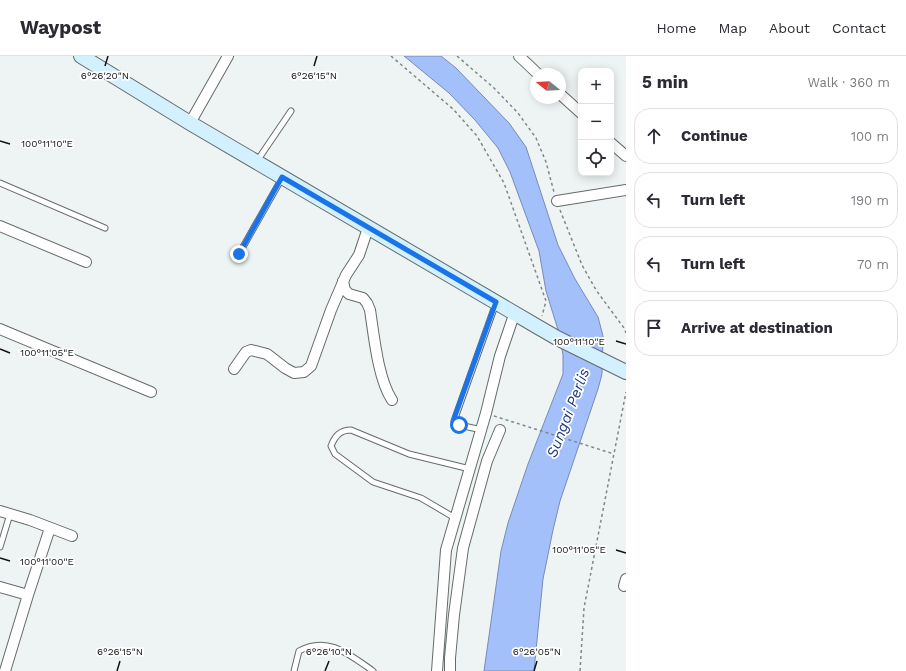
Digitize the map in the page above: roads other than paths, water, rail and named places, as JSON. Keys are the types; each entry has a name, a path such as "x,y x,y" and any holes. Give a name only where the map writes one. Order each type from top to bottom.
{"main road":[{"path":"81,56 190,123 257,161 368,228 515,312 557,338 621,370"}],"street":[{"path":"190,123 228,56"},
{"path":"519,56 532,68"},
{"path":"566,99 578,110"},
{"path":"614,146 626,156"},
{"path":"557,201 626,190"},
{"path":"0,226 29,240 86,262"},
{"path":"234,369 246,352 251,350 266,354 294,372 304,372 311,366 330,310 343,281 359,255 368,228"},
{"path":"343,281 345,290 349,294 363,298 370,310 380,368 387,392 392,400"},
{"path":"436,671 444,557 448,539 482,430 500,356 515,312"},
{"path":"0,329 151,392"},
{"path":"450,671 454,614 463,548 487,461 500,430"},
{"path":"0,511 72,536"},
{"path":"5,671 50,528"},
{"path":"0,587 28,595"}],"lane":[{"path":"257,161 291,110"},
{"path":"239,254 282,177"},
{"path":"0,183 105,228"},
{"path":"482,430 459,425 454,422 496,302"},
{"path":"455,518 420,498 373,482 335,454 332,446 334,440 340,433 345,430 351,430 359,432 389,447 409,454 470,469"},
{"path":"0,546 10,514"},
{"path":"294,671 299,651 309,645 328,645 349,654 373,671"}],"water":[{"name":"Sungai Perlis","path":"404,56 441,56 456,68 509,123 526,147 558,245 575,279 598,317 603,336 602,374 560,501 553,530 543,579 534,671 484,671 501,551 508,523 528,464 563,374 563,355 559,333 546,291 539,251 510,172 498,148 475,120 449,93"}]}
